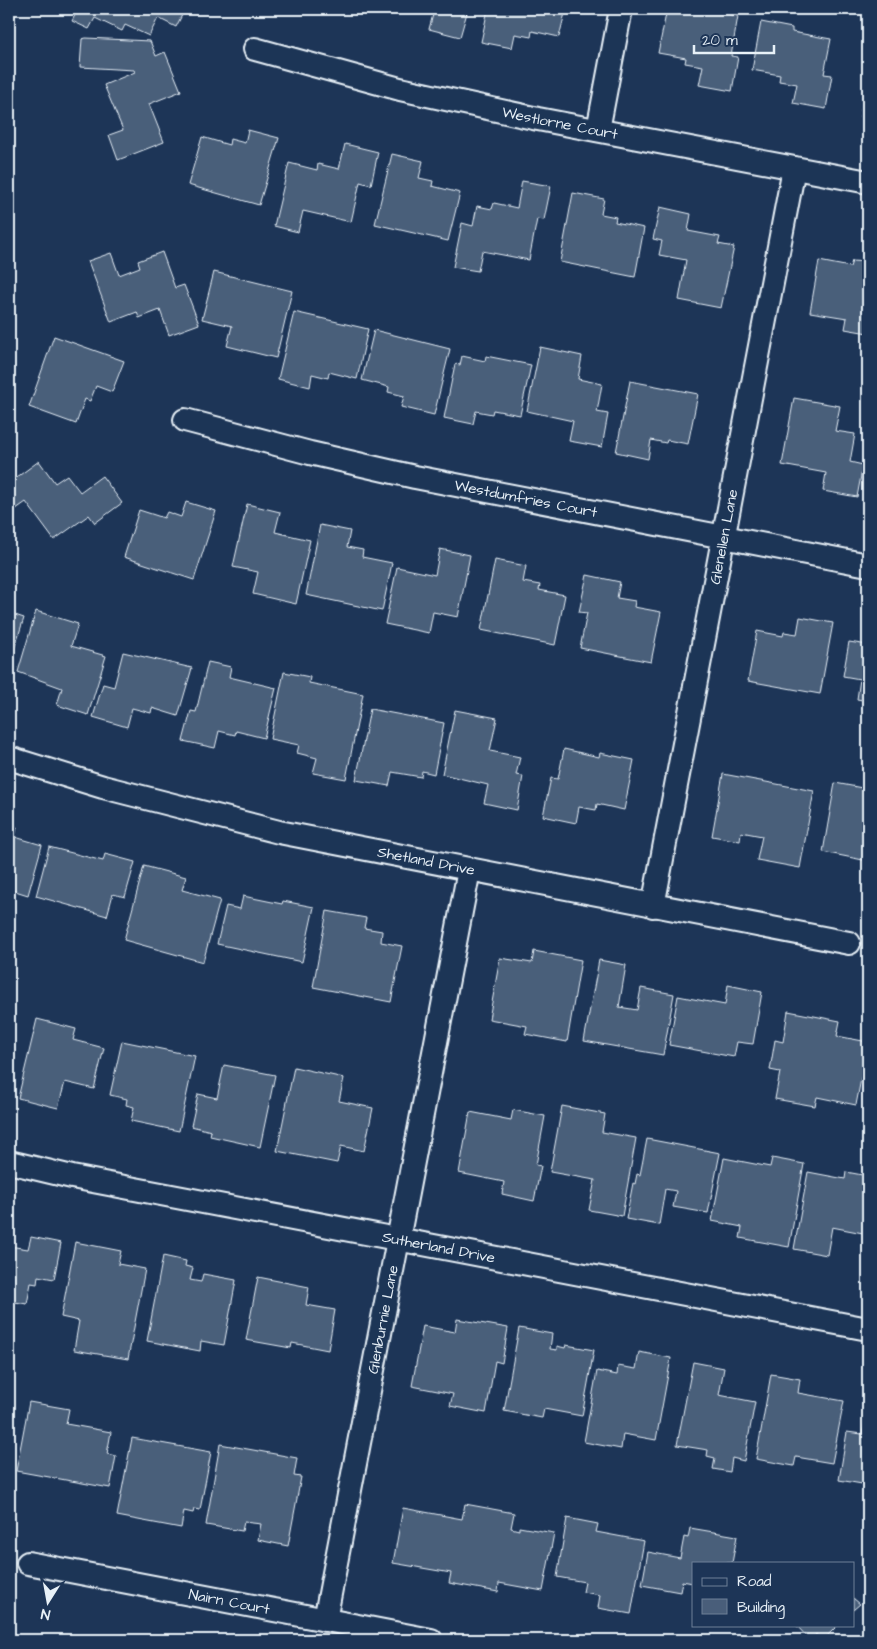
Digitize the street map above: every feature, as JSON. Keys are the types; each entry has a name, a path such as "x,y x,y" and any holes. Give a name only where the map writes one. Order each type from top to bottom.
{"street":[{"path":"598,130 621,9"},
{"name":"Westlorne Court","path":"255,49 400,89 598,130 868,182"},
{"name":"Glenellen Lane","path":"653,906 794,168"},
{"name":"Westdumfries Court","path":"185,420 310,454 415,478 868,565"},
{"name":"Shetland Drive","path":"9,758 103,787 279,832 849,943"},
{"name":"Glenburnie Lane","path":"325,1620 468,870"},
{"name":"Sutherland Drive","path":"9,1162 868,1329"},
{"name":"Nairn Court","path":"28,1563 431,1640"}],"building":[{"path":"78,9 185,9 176,27 158,18 149,36 125,25 122,31 95,18 89,29 72,21"},
{"path":"426,9 468,9 460,37 429,29 434,11"},
{"path":"488,9 566,9 559,37 532,31 531,37 515,34 512,48 481,42"},
{"path":"667,9 698,9 738,16 731,56 738,57 732,91 699,85 703,66 685,63 686,58 658,53"},
{"path":"761,22 792,28 792,32 831,39 824,74 832,75 826,109 793,103 797,84 779,81 780,75 752,70"},
{"path":"82,39 150,41 156,56 165,52 181,91 149,104 164,142 118,160 109,135 123,130 104,85 135,72 134,70 80,67"},
{"path":"868,71 868,118 860,117"},
{"path":"248,130 279,138 259,205 188,185 202,137 229,145 230,139 245,143"},
{"path":"345,144 378,152 371,185 360,182 351,222 303,211 298,232 274,226 289,163 317,170 318,164 339,169"},
{"path":"392,154 423,161 419,178 433,181 432,186 460,193 448,241 375,224"},
{"path":"522,181 551,186 544,220 537,219 529,260 482,251 478,271 453,267 462,223 473,226 477,206 492,209 494,203 517,208"},
{"path":"573,193 604,199 601,214 616,217 615,222 644,228 635,277 560,262"},
{"path":"660,207 691,214 688,231 720,237 718,244 734,247 721,308 679,300 686,260 659,255 662,241 653,239"},
{"path":"162,252 175,288 184,285 199,324 169,335 160,310 139,318 137,312 111,322 88,261 111,253 119,275 140,267 138,261"},
{"path":"819,261 850,267 852,261 868,262 868,333 845,329 847,318 810,312"},
{"path":"214,272 292,291 276,358 227,346 232,326 202,319"},
{"path":"294,312 368,329 357,379 329,372 328,378 312,374 310,387 278,379"},
{"path":"374,330 450,349 434,415 401,407 404,396 388,392 389,387 362,380"},
{"path":"54,336 124,361 112,392 96,386 90,401 85,399 76,424 29,407"},
{"path":"540,347 582,356 578,379 602,384 597,412 608,414 602,447 569,441 573,421 527,411"},
{"path":"462,356 485,361 486,356 531,365 520,415 493,410 492,414 476,411 473,424 444,418 455,364 460,365"},
{"path":"630,381 698,394 688,444 667,440 666,443 651,440 648,459 616,452"},
{"path":"794,398 840,406 835,431 855,434 850,462 863,465 857,497 823,491 826,473 782,465"},
{"path":"39,461 55,483 67,475 80,492 102,476 122,503 95,523 89,515 54,540 26,502 9,514 9,483"},
{"path":"186,502 216,511 194,580 124,557 139,510 164,518 167,512 181,517"},
{"path":"247,504 280,512 275,532 310,540 296,604 253,594 258,572 233,567"},
{"path":"320,525 350,531 347,547 363,550 362,557 392,563 382,611 306,595"},
{"path":"440,549 470,555 458,617 433,612 429,633 385,624 397,567 435,575"},
{"path":"495,560 526,566 523,582 540,585 539,590 565,595 555,645 481,630"},
{"path":"587,575 620,582 617,598 635,601 634,607 661,612 651,662 580,648 587,613 579,612"},
{"path":"36,611 78,624 71,646 106,656 88,715 57,705 62,688 18,672"},
{"path":"9,613 24,618 9,665"},
{"path":"800,617 833,623 820,694 748,681 757,631 783,636 784,632 797,634"},
{"path":"849,642 868,645 868,701 857,699 860,679 843,676"},
{"path":"123,652 192,668 178,716 152,708 151,713 132,708 127,727 93,717 103,684 114,687"},
{"path":"208,662 231,667 229,677 276,688 264,738 236,731 235,735 219,731 215,748 183,741 191,711 196,712"},
{"path":"284,672 310,677 309,683 363,694 346,779 313,773 317,758 297,753 299,745 270,739"},
{"path":"370,709 444,723 434,774 422,771 421,777 392,772 389,786 356,780"},
{"path":"455,710 497,718 490,751 520,757 516,775 523,776 517,810 484,803 488,785 442,774"},
{"path":"564,749 599,757 600,753 634,760 624,810 597,804 596,810 579,807 576,823 543,816 551,778 558,779"},
{"path":"723,774 814,791 800,868 757,860 762,836 741,832 740,841 712,836"},
{"path":"835,783 868,789 868,861 823,852"},
{"path":"9,825 17,827 15,837 42,845 28,895 9,889"},
{"path":"49,847 103,861 105,854 135,862 125,897 113,894 107,916 36,896"},
{"path":"144,866 186,877 182,890 220,900 203,962 124,940"},
{"path":"243,896 282,904 283,901 314,907 302,962 217,944 226,906 240,909"},
{"path":"327,911 366,918 364,928 382,931 381,942 402,946 391,1002 313,987"},
{"path":"534,951 581,960 567,1042 525,1034 527,1026 489,1019 500,958 532,963"},
{"path":"599,960 626,965 619,1007 637,1010 641,988 674,994 663,1055 584,1041"},
{"path":"728,985 762,992 753,1044 737,1042 734,1057 669,1045 678,996 725,1005"},
{"path":"788,1011 840,1021 837,1036 868,1042 856,1105 817,1097 815,1106 775,1099 780,1072 770,1070 775,1040 783,1042"},
{"path":"37,1019 76,1029 73,1040 104,1048 94,1089 65,1082 58,1108 18,1098"},
{"path":"122,1041 195,1056 179,1131 131,1121 134,1107 126,1105 127,1099 110,1095"},
{"path":"9,1055 14,1056 9,1075"},
{"path":"224,1065 275,1075 260,1147 210,1136 211,1131 191,1126 198,1094 217,1098"},
{"path":"294,1067 344,1078 339,1101 373,1108 364,1151 341,1146 337,1163 277,1151"},
{"path":"562,1106 605,1114 602,1132 636,1138 622,1216 589,1210 595,1180 550,1172"},
{"path":"513,1110 545,1116 536,1165 541,1166 534,1201 502,1194 504,1182 459,1173 470,1112 511,1120"},
{"path":"647,1139 720,1153 708,1213 673,1207 676,1191 665,1189 659,1225 626,1219 633,1183 635,1184 637,1174 640,1175"},
{"path":"724,1158 770,1167 772,1158 804,1164 789,1247 740,1238 742,1227 712,1221"},
{"path":"808,1172 845,1179 846,1172 868,1176 868,1234 832,1227 827,1255 794,1249"},
{"path":"31,1237 61,1243 54,1279 38,1276 37,1284 31,1283 27,1304 9,1301 9,1246 28,1249"},
{"path":"75,1242 121,1251 118,1264 145,1269 128,1359 74,1350 79,1321 61,1317"},
{"path":"163,1256 186,1261 185,1266 193,1268 190,1280 201,1282 203,1274 236,1280 224,1345 201,1341 200,1351 147,1341"},
{"path":"258,1277 309,1287 306,1305 335,1310 328,1350 292,1343 291,1348 246,1340"},
{"path":"457,1319 508,1328 502,1363 495,1361 486,1413 450,1406 453,1394 412,1386 423,1326 455,1332"},
{"path":"519,1328 552,1334 550,1349 557,1350 557,1346 565,1348 566,1345 594,1350 582,1416 544,1409 542,1418 504,1411"},
{"path":"639,1352 671,1358 656,1440 623,1434 621,1449 584,1442 597,1371 617,1375 618,1366 636,1369"},
{"path":"693,1362 724,1368 719,1395 755,1402 744,1461 732,1458 730,1472 713,1469 715,1458 707,1456 708,1450 677,1445"},
{"path":"771,1374 800,1379 798,1393 844,1401 832,1463 796,1457 794,1466 756,1459"},
{"path":"29,1402 69,1409 66,1424 111,1432 107,1454 116,1456 110,1488 16,1471"},
{"path":"865,1421 868,1422 868,1485 839,1480 847,1432 862,1434"},
{"path":"132,1438 211,1452 200,1510 194,1509 193,1513 184,1511 181,1528 117,1516"},
{"path":"220,1444 297,1458 294,1476 301,1477 288,1546 258,1540 261,1524 244,1522 242,1531 206,1525"},
{"path":"465,1504 514,1513 511,1528 519,1530 519,1527 554,1533 543,1591 499,1583 498,1592 449,1583 451,1573 393,1563 403,1508 462,1519"},
{"path":"567,1518 598,1524 596,1532 644,1541 631,1614 598,1608 600,1595 583,1592 585,1582 557,1577"},
{"path":"690,1528 737,1536 732,1562 692,1562 692,1583 682,1581 680,1592 642,1585 648,1552 680,1558 684,1537 688,1538"},
{"path":"854,1599 860,1604 854,1609"},
{"path":"797,1626 837,1626 823,1640 816,1634 810,1640"}]}
